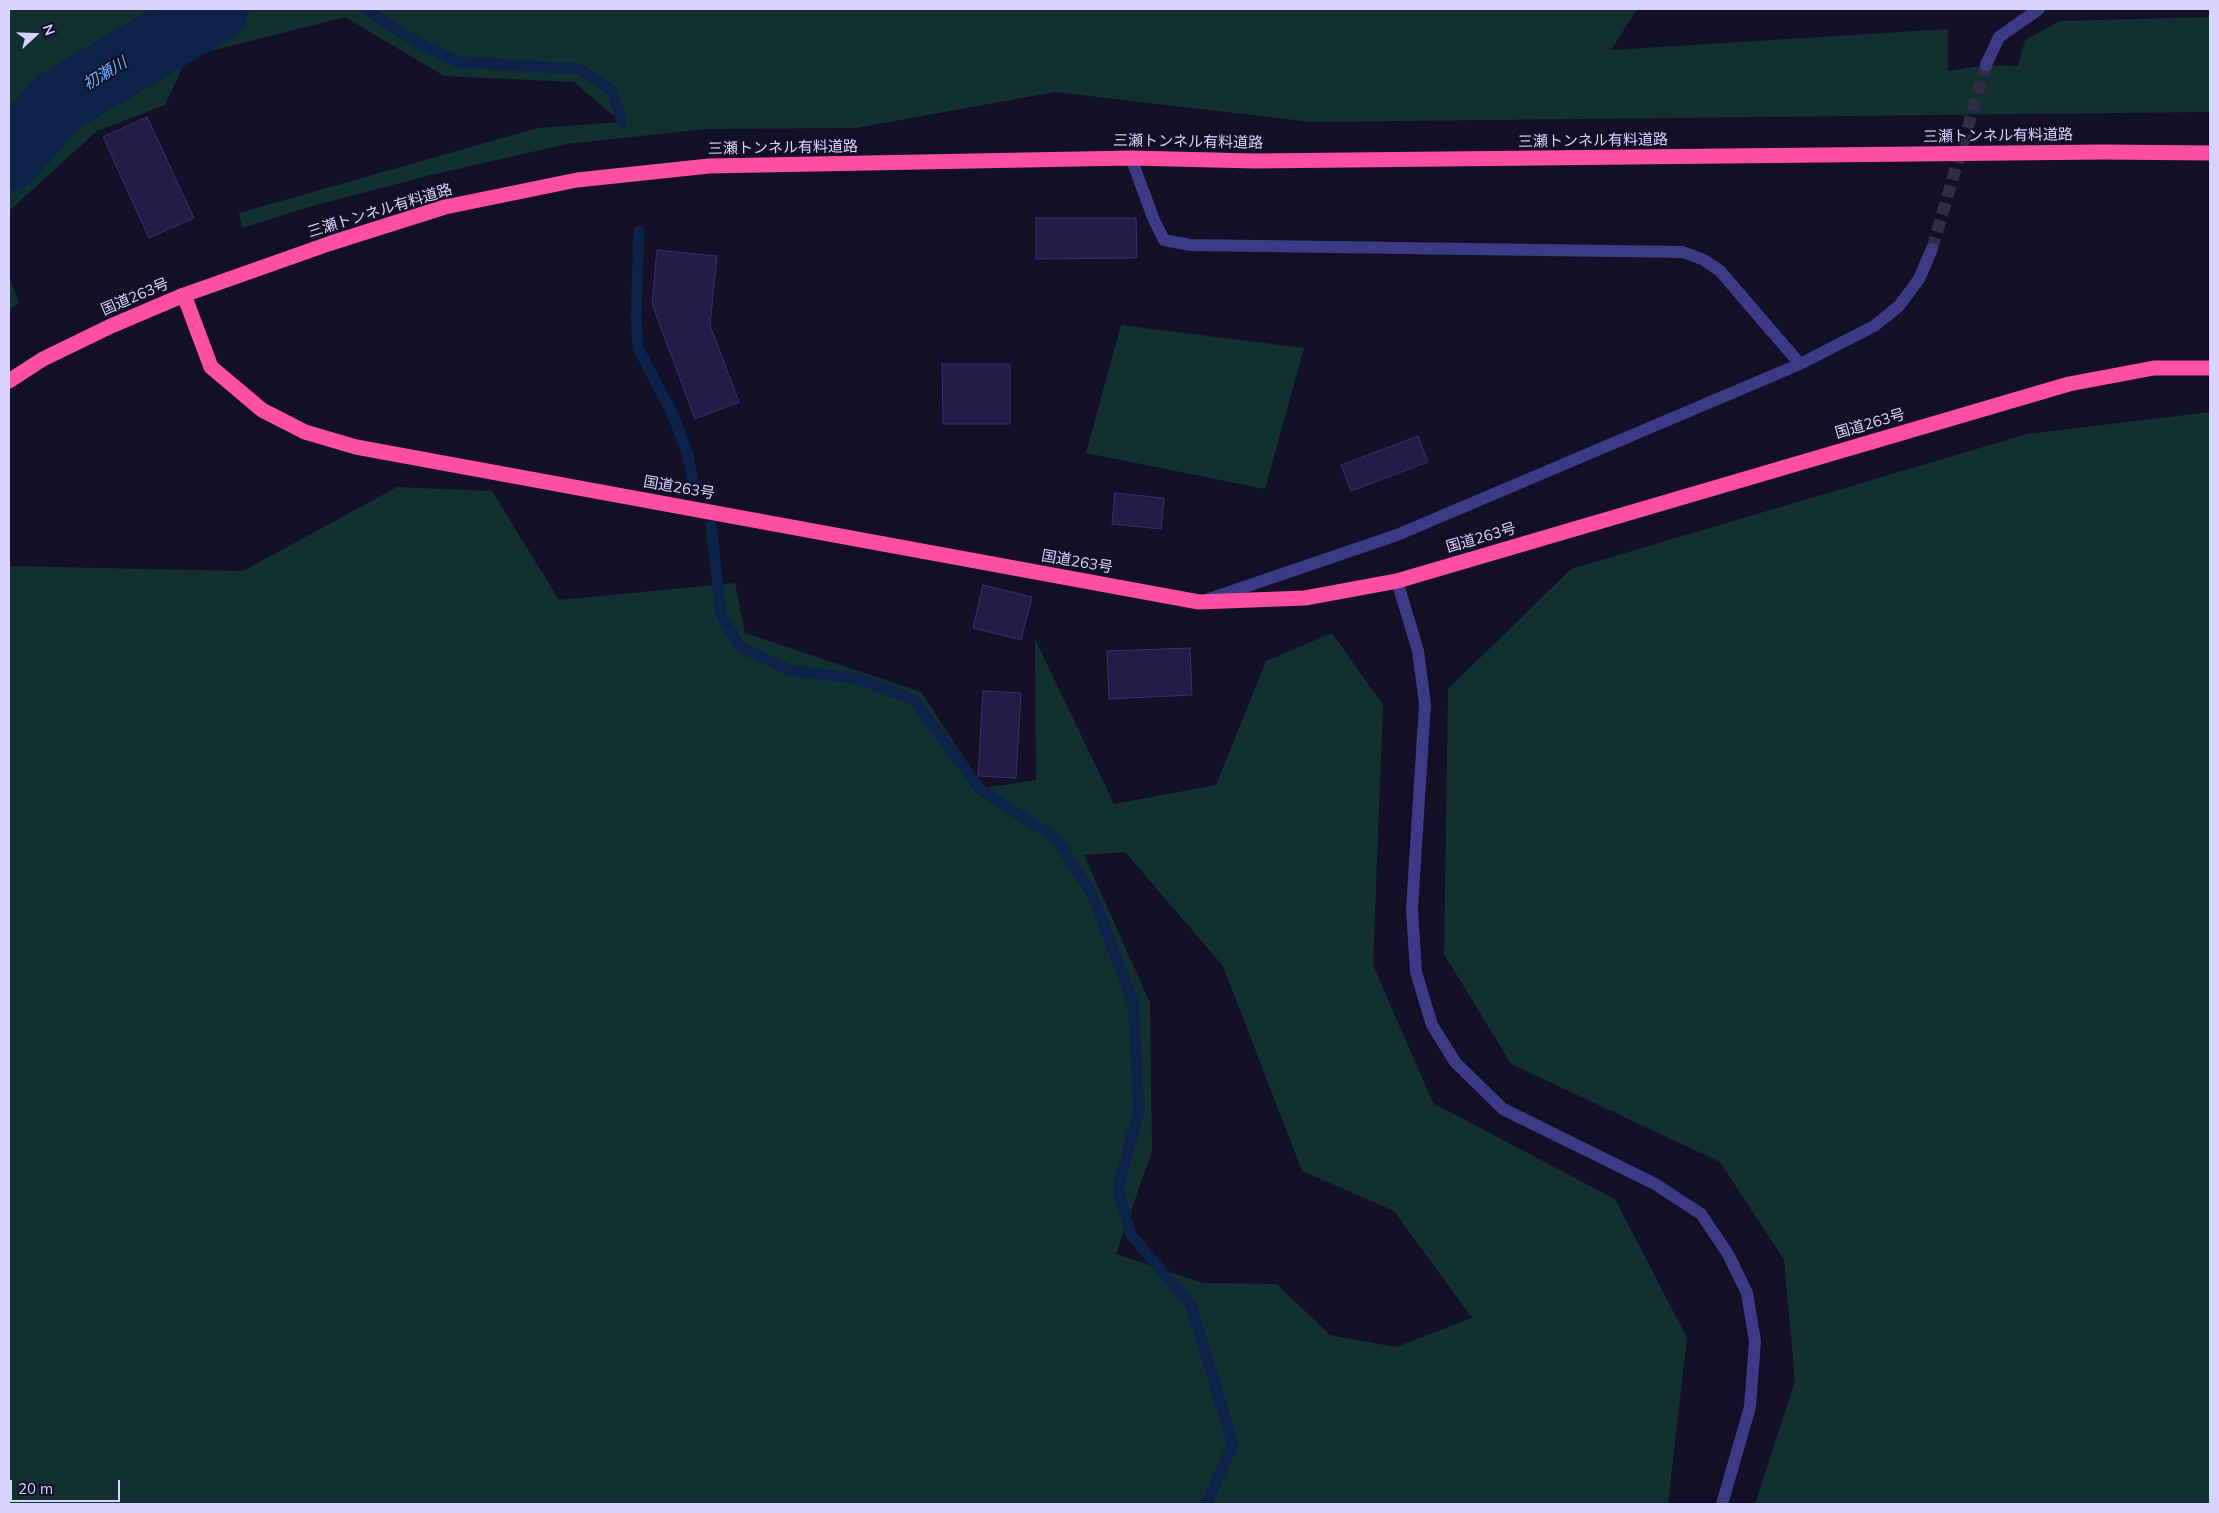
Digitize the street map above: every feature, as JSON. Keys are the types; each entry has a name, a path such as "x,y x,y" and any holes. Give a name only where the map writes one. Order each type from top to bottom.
{"highway":[{"name":"三瀬トンネル有料道路","path":"184,295 331,243 445,207 577,180 709,166 1131,158 1265,161 2103,152 2210,153"},
{"name":"国道263号","path":"9,381 43,360 103,330 184,295 211,367 262,410 305,432 356,447 1199,602 1305,598 1397,581 2069,384 2154,368 2210,368"}],"street":[{"path":"1986,65 1999,37 2039,9"},
{"path":"1131,158 1154,220 1164,240 1190,245 1684,252 1704,260 1720,271 1800,364"},
{"path":"1199,602 1397,535 1800,364 1874,326 1899,306 1919,279 1932,249"},
{"path":"1397,581 1418,651 1426,704 1412,909 1416,972 1432,1025 1455,1062 1503,1109 1655,1184 1701,1214 1728,1254 1746,1293 1755,1341 1750,1408 1722,1504"}],"green space":[{"path":"9,9 1637,9 1611,50 1948,29 1948,71 1986,65 2018,66 2025,40 2060,21 2210,17 2210,112 1311,122 1055,92 856,128 706,129 567,144 431,175 309,207 242,228 239,213 537,128 621,122 574,82 444,76 345,17 187,57 165,105 97,131 9,211"},
{"path":"9,277 19,303 9,310"},
{"path":"1121,325 1304,348 1265,489 1086,453"},
{"path":"2210,412 2210,1504 1755,1504 1795,1381 1784,1260 1720,1162 1511,1064 1444,954 1448,689 1571,569 2027,434"},
{"path":"397,487 492,491 559,600 735,583 745,633 921,692 984,788 1036,780 1035,639 1114,804 1216,785 1266,661 1332,633 1383,705 1373,965 1433,1103 1615,1199 1687,1338 1668,1504 9,1504 9,566 243,571","holes":["1125,852 1223,966 1302,1171 1394,1211 1472,1318 1396,1347 1330,1335 1277,1284 1203,1283 1116,1254 1152,1151 1150,1003 1084,855"]}],"building":[{"path":"147,117 194,218 149,238 103,137"},
{"path":"1036,218 1136,218 1137,258 1036,259"},
{"path":"657,250 717,256 710,325 739,402 695,419 652,304"},
{"path":"942,364 1010,364 1010,424 943,424"},
{"path":"1418,436 1428,462 1351,491 1341,465"},
{"path":"1115,493 1164,498 1161,529 1112,524"},
{"path":"983,585 1032,597 1021,640 973,628"},
{"path":"1190,648 1192,695 1109,699 1107,651"},
{"path":"983,691 1021,693 1016,778 978,776"}],"waterway":[{"name":"初瀬川","path":"9,158 58,102 216,9"},
{"path":"365,9 422,45 459,62 580,69 612,91 622,122"},
{"path":"639,231 636,319 638,348 672,413 687,452 693,480"},
{"path":"711,526 721,614 739,646 789,670 860,679 914,700 980,789 1057,839 1092,894 1133,1002 1139,1110 1118,1189 1131,1235 1191,1305 1233,1444 1206,1504"}],"tunnel":[{"path":"1932,249 1986,65"}]}
